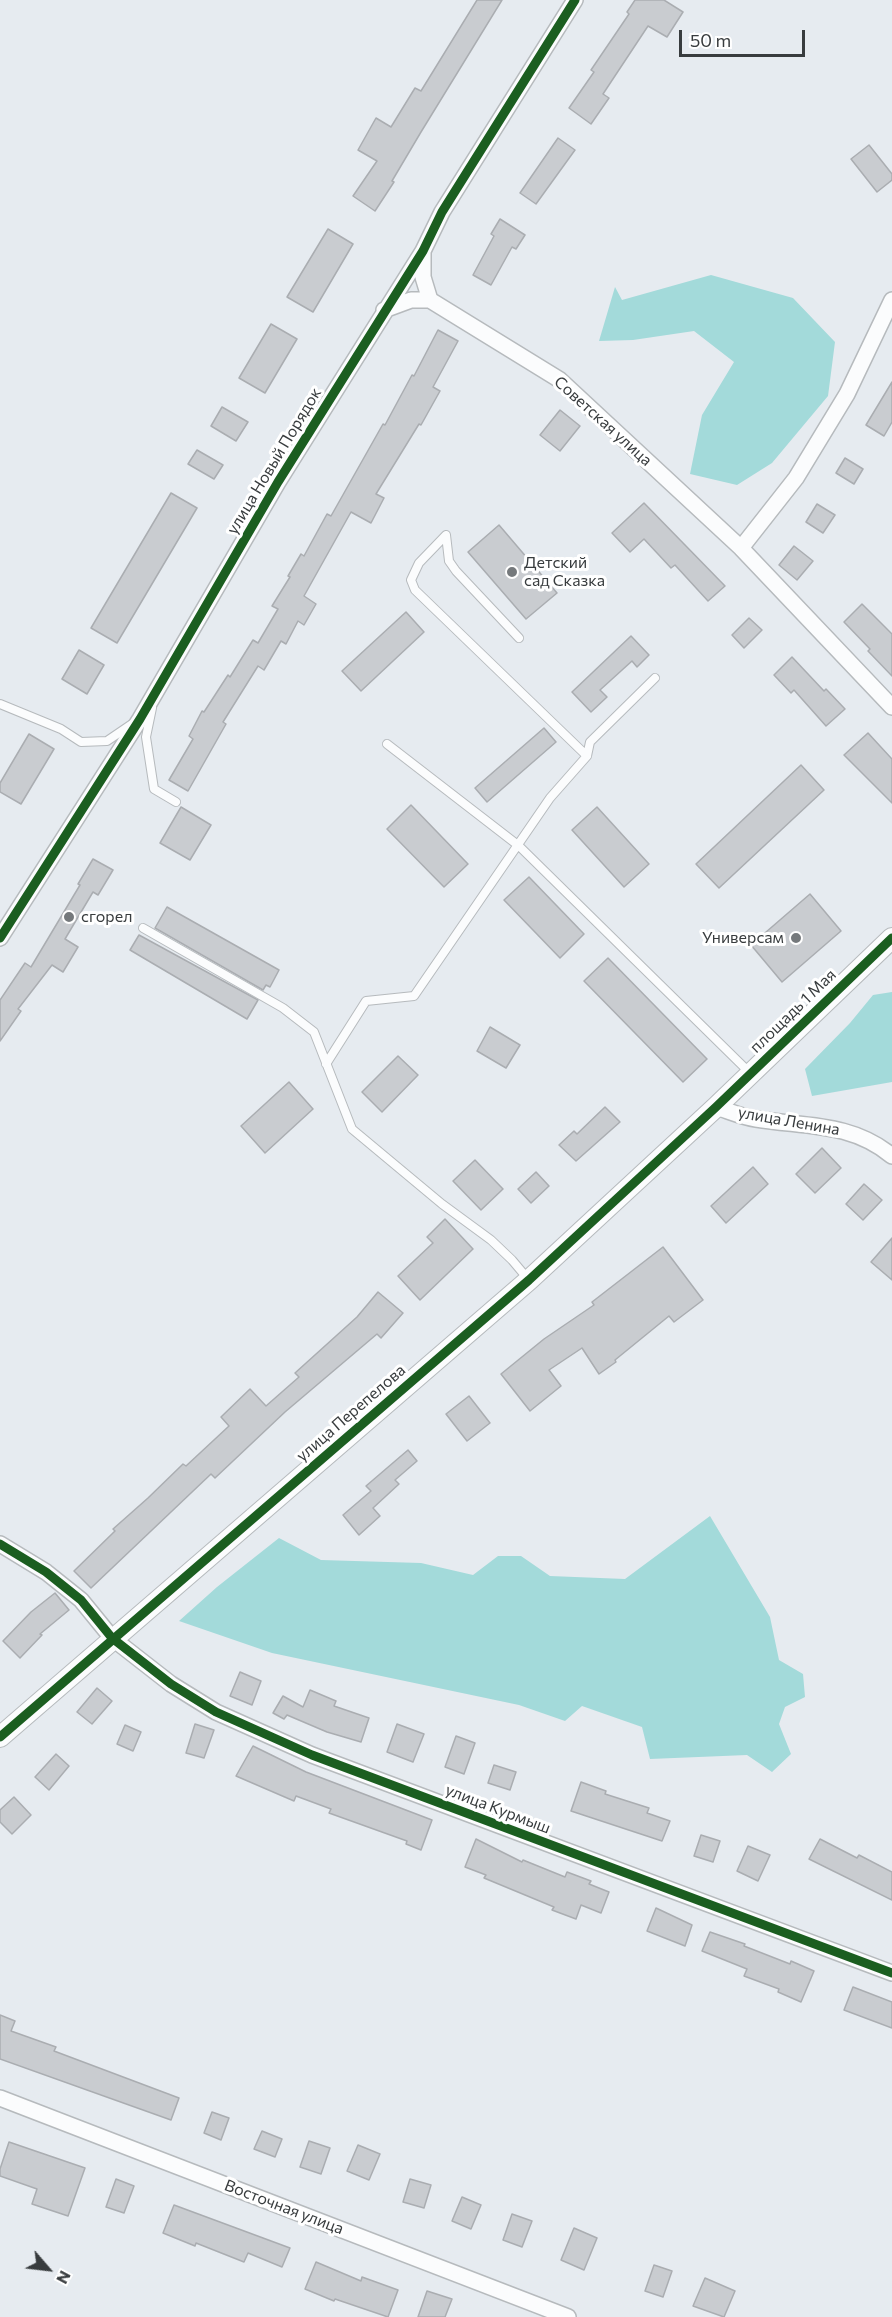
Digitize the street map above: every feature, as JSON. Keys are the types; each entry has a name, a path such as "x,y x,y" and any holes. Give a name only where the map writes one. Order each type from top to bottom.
{"street":[{"name":"улица Новый Порядок","path":"0,938 140,719 278,482 423,251 442,212 575,0"},
{"path":"384,310 411,300 430,300 423,277 423,251"},
{"name":"Советская улица","path":"430,300 560,380 741,548 892,707"},
{"path":"741,548 796,478 847,394 892,300"},
{"name":"площадь 1 Мая","path":"716,1107 892,938"},
{"name":"улица Перепелова","path":"0,1737 529,1280 716,1107"},
{"name":"улица Ленина","path":"716,1107 753,1119 841,1129 882,1147 892,1156"},
{"path":"0,1544 46,1572 81,1600 112,1638"},
{"name":"улица Курмыш","path":"112,1638 171,1684 216,1712 312,1755 892,1973"},
{"name":"Восточная улица","path":"0,2098 568,2317"}],"lane":[{"path":"519,638 456,571 449,561 446,535 419,563 411,579 415,590 587,756"},
{"path":"165,676 150,711 147,737 154,789 176,802"},
{"path":"326,1064 366,1001 414,996 550,798 587,756 590,742 655,678"},
{"path":"0,704 61,729 81,742 107,741 140,719"},
{"path":"387,744 519,846 750,1073"},
{"path":"143,928 283,1008 314,1032 352,1129 442,1204 491,1240 529,1280"}],"water":[{"path":"711,275 793,298 835,342 828,396 772,463 737,485 690,474 702,415 734,362 694,331 633,340 599,341 615,287 622,300"},
{"path":"892,992 892,1082 812,1096 805,1069 850,1023 873,995"},
{"path":"710,1516 770,1617 779,1660 803,1674 805,1697 785,1707 779,1724 791,1754 772,1772 747,1755 650,1759 642,1727 582,1706 565,1721 519,1705 272,1653 179,1621 217,1587 279,1538 321,1560 421,1563 473,1575 498,1556 521,1556 550,1576 625,1579"}],"building":[{"path":"477,0 502,0 375,211 353,196 377,161 358,150 376,118 391,127 415,88 421,91"},
{"path":"635,0 664,0 683,12 667,37 648,26 603,94 609,98 591,124 569,108 594,72 591,70 629,14 627,12"},
{"path":"558,138 575,150 536,204 520,193"},
{"path":"869,145 892,174 892,180 877,192 851,159"},
{"path":"500,219 525,235 516,249 512,247 491,285 473,275 494,236 491,234"},
{"path":"328,229 353,244 313,312 287,297"},
{"path":"271,324 297,339 265,393 239,378"},
{"path":"438,330 458,341 433,387 440,391 421,425 419,424 376,494 384,498 371,523 351,512 304,596 316,604 304,625 298,621 286,644 281,641 264,670 258,666 223,722 226,724 188,791 169,780 193,739 189,736 202,711 204,712 228,675 230,677 253,640 258,643 278,609 272,606 290,577 288,576 301,554 304,556 327,514 331,516 412,375 414,376"},
{"path":"892,382 892,422 884,436 866,425"},
{"path":"222,407 248,422 236,441 211,426"},
{"path":"560,410 580,426 560,451 540,435"},
{"path":"197,450 223,465 214,479 188,464"},
{"path":"845,458 863,469 854,484 836,473"},
{"path":"171,493 197,508 117,643 91,628"},
{"path":"644,503 725,586 708,601 675,565 671,568 644,539 630,552 612,533"},
{"path":"817,504 835,515 823,533 806,522"},
{"name":"Детский сад Сказка","path":"499,525 557,593 526,619 468,552"},
{"path":"794,546 813,561 797,580 779,565"},
{"path":"862,604 892,634 892,676 844,622"},
{"path":"406,612 424,632 361,691 342,671"},
{"path":"749,618 762,630 744,648 732,635"},
{"path":"631,636 649,655 637,667 632,661 600,690 607,697 591,712 572,692"},
{"path":"79,650 104,665 87,694 62,679"},
{"path":"792,657 824,691 826,689 845,709 826,726 794,690 791,693 774,675"},
{"path":"544,728 556,742 487,802 475,788"},
{"path":"868,733 892,759 892,803 844,755"},
{"path":"29,734 54,749 21,804 0,792 0,783"},
{"path":"801,765 824,790 719,888 696,864"},
{"path":"411,805 468,864 444,887 387,829"},
{"path":"181,807 211,825 190,860 160,843"},
{"path":"597,807 649,864 624,887 572,830"},
{"path":"93,859 113,870 98,895 93,892 65,939 78,947 63,972 52,965 18,1009 21,1011 0,1041 0,1000 25,963 31,967"},
{"path":"529,877 584,934 560,958 504,900"},
{"name":"Универсам","path":"810,894 841,931 782,982 751,945"},
{"path":"167,907 279,970 270,987 266,985 263,990 155,928"},
{"path":"139,935 258,1000 247,1019 130,950"},
{"path":"608,958 707,1059 683,1082 584,981"},
{"path":"490,1027 520,1045 506,1068 477,1051"},
{"path":"398,1056 418,1075 382,1112 362,1092"},
{"path":"289,1082 313,1109 265,1153 241,1126"},
{"path":"605,1107 620,1122 576,1161 559,1145 574,1131 577,1134"},
{"path":"822,1148 841,1168 815,1193 796,1174"},
{"path":"475,1160 503,1189 481,1210 453,1181"},
{"path":"753,1167 768,1184 726,1223 711,1206"},
{"path":"536,1172 549,1186 531,1203 518,1189"},
{"path":"864,1184 882,1200 863,1220 846,1204"},
{"path":"445,1219 473,1249 420,1300 398,1276 433,1243 427,1237"},
{"path":"892,1238 892,1280 871,1262"},
{"path":"663,1247 703,1300 674,1322 669,1316 599,1374 582,1348 549,1370 561,1386 530,1411 501,1374 544,1339 594,1305 592,1302"},
{"path":"378,1292 403,1313 381,1338 377,1334 285,1412 215,1478 211,1474 91,1588 74,1571 115,1531 113,1529 183,1464 186,1466 229,1426 221,1417 250,1389 266,1406 299,1377 295,1373 357,1317"},
{"path":"469,1396 490,1423 467,1441 446,1414"},
{"path":"408,1450 417,1461 395,1480 399,1484 373,1508 380,1516 359,1535 343,1515 371,1491 366,1486"},
{"path":"55,1593 69,1610 40,1634 42,1635 20,1658 3,1641 31,1612"},
{"path":"240,1672 261,1681 252,1705 230,1696"},
{"path":"97,1688 112,1701 92,1724 77,1712"},
{"path":"310,1690 336,1701 334,1706 369,1718 361,1742 327,1732 287,1715 284,1719 273,1713 283,1696 303,1707"},
{"path":"195,1724 214,1730 204,1758 186,1753"},
{"path":"397,1724 424,1734 413,1762 387,1752"},
{"path":"125,1725 141,1732 133,1751 117,1744"},
{"path":"456,1736 475,1743 464,1774 445,1767"},
{"path":"253,1746 306,1772 432,1820 421,1850 406,1844 407,1841 329,1813 331,1809 296,1796 294,1801 236,1776"},
{"path":"56,1754 69,1766 49,1790 35,1777"},
{"path":"494,1765 516,1772 510,1790 488,1783"},
{"path":"581,1782 606,1791 605,1794 649,1808 647,1813 670,1821 662,1841 571,1811"},
{"path":"14,1797 31,1815 12,1834 0,1822 0,1810"},
{"path":"701,1835 720,1841 713,1862 694,1856"},
{"path":"476,1839 522,1862 523,1860 565,1877 567,1872 591,1881 589,1884 609,1892 601,1913 581,1905 576,1919 552,1910 554,1907 484,1878 486,1875 465,1867"},
{"path":"820,1839 857,1858 859,1855 892,1872 892,1900 809,1859"},
{"path":"748,1846 770,1855 758,1881 737,1871"},
{"path":"656,1908 692,1925 685,1946 647,1931"},
{"path":"710,1932 745,1944 744,1946 790,1964 791,1961 814,1971 801,2002 778,1992 779,1989 744,1976 747,1969 702,1951"},
{"path":"853,1987 892,2002 892,2028 844,2010"},
{"path":"0,2015 15,2021 11,2031 56,2047 54,2051 179,2098 171,2120 0,2059"},
{"path":"212,2112 229,2118 221,2140 204,2133"},
{"path":"262,2131 282,2139 275,2157 254,2149"},
{"path":"309,2141 330,2148 321,2174 300,2167"},
{"path":"9,2142 85,2168 68,2216 32,2204 37,2189 0,2176"},
{"path":"358,2145 380,2154 369,2180 347,2171"},
{"path":"116,2179 134,2186 124,2213 106,2207"},
{"path":"410,2179 431,2185 424,2208 403,2202"},
{"path":"462,2197 481,2205 471,2229 452,2221"},
{"path":"174,2205 290,2248 282,2267 248,2253 244,2262 163,2233"},
{"path":"512,2214 532,2221 522,2247 503,2240"},
{"path":"574,2228 597,2238 584,2270 561,2260"},
{"path":"316,2262 361,2281 362,2277 398,2290 388,2317 335,2299 334,2301 305,2289"},
{"path":"654,2265 672,2271 663,2297 645,2291"},
{"path":"705,2278 735,2291 724,2317 693,2306"},
{"path":"427,2291 452,2299 445,2317 418,2317"}],"cycle path":[{"path":"0,938 140,719 278,482 423,251 442,212 575,0"},
{"path":"0,1737 529,1280 716,1107 892,938"},
{"path":"0,1544 46,1572 81,1600 112,1638 171,1684 216,1712 312,1755 892,1973"}],"place":[{"name":"Детский сад Сказка","path":"512,572"},
{"name":"сгорел","path":"69,917"},
{"name":"Универсам","path":"796,938"}]}
